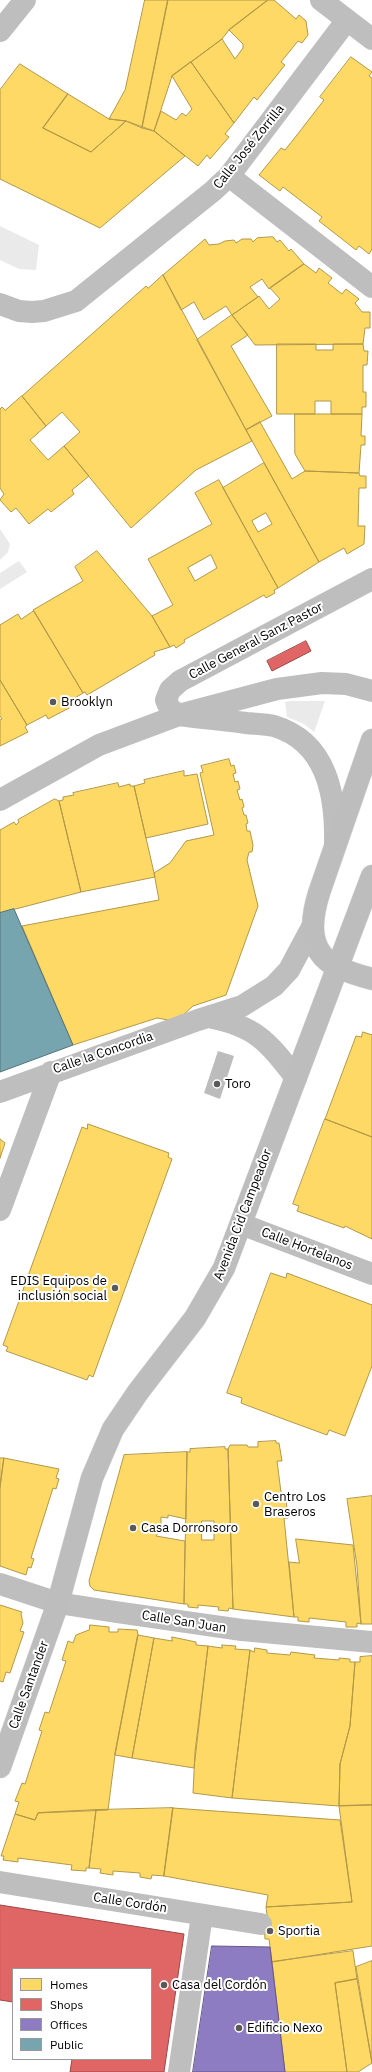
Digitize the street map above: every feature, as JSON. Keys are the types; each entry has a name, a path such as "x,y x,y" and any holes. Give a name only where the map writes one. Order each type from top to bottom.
{"main road":[{"path":"372,740 318,893 313,913 312,926 316,945 324,957 339,968 372,980"},
{"name":"Avenida Cid Campeador","path":"58,1603 92,1478 113,1430 138,1392 191,1324 212,1291 224,1268 339,968 372,876"},
{"name":"Calle Santander","path":"0,1767 58,1603"}],"street":[{"path":"0,31 25,0"},
{"path":"321,0 372,39"},
{"name":"Calle José Zorrilla","path":"0,304 19,311 32,312 44,311 76,301 213,191 229,176 347,20"},
{"path":"229,176 372,287"},
{"name":"Calle General Sanz Pastor","path":"179,715 170,709 166,700 170,690 180,681 372,579"},
{"path":"0,800 99,745 179,715 277,689 322,683 346,684 372,691"},
{"path":"179,715 273,726 296,736 308,745 320,764 330,788 335,820 335,847"},
{"name":"Calle la Concordia","path":"0,1092 51,1072 242,1006 274,986 289,970 312,926"},
{"name":"Calle la Concordia","path":"207,1017 231,1021 252,1031 269,1044 296,1078"},
{"path":"0,1210 51,1072"},
{"name":"Calle Hortelanos","path":"241,1224 372,1274"},
{"name":"Calle San Juan","path":"0,1584 58,1603 242,1630 372,1642"},
{"name":"Calle Cordón","path":"0,1882 260,1924"},
{"path":"179,2072 202,1915"}],"shaded area":[{"path":"0,226 39,245 36,270 19,269 0,260"},
{"path":"0,529 10,544 8,552 0,560"},
{"path":"19,561 27,572 0,589 0,573"},
{"path":"325,701 314,732 304,724 287,717 285,702"},
{"path":"218,1051 234,1056 220,1099 204,1093"}],"building: Homes":[{"path":"145,0 168,0 142,128 126,121 109,119 125,90"},
{"path":"168,0 268,0 229,30 222,39 172,76 154,131 142,128"},
{"path":"268,0 274,0 296,19 299,15 306,21 308,35 302,43 298,41 281,62 285,65 257,100 254,97 234,123 191,62 222,39 235,59 243,48 243,44 229,30"},
{"path":"351,57 372,72 369,76 372,78 372,249 369,254 359,246 356,250 319,221 322,217 283,187 280,191 259,175 281,148 285,150 297,135 324,100 320,97"},
{"path":"191,62 234,123 225,134 229,137 210,159 207,155 198,166 154,131 161,111 176,120 182,113 186,116 192,109 172,76"},
{"path":"20,64 68,94 43,128 91,152 126,121 154,131 185,156 100,228 0,179 0,90"},
{"path":"68,94 109,119 126,121 91,152 43,128"},
{"path":"273,237 277,242 280,240 289,251 291,249 304,264 269,289 262,279 250,287 258,297 232,315 226,306 204,320 194,302 181,310 163,275 205,239 209,245 234,240 236,243 242,239 251,239 253,242 257,238"},
{"path":"304,264 316,273 319,268 332,278 328,283 342,294 346,289 359,299 355,303 362,312 370,312 370,328 365,328 363,344 255,345 232,315 259,296 269,309 280,299 270,288"},
{"path":"163,275 252,441 196,470 131,528 64,446 80,432 62,412 46,426 22,396 146,286 148,288"},
{"path":"232,315 248,335 231,346 272,416 246,430 197,340"},
{"path":"277,344 316,344 316,350 333,350 333,344 363,344 364,351 368,351 367,365 363,365 363,392 366,392 366,407 362,407 362,414 331,414 331,401 315,401 315,414 277,414"},
{"path":"22,396 46,426 30,440 48,460 64,446 89,476 72,490 74,494 51,512 48,509 29,524 16,508 11,512 0,500 4,494 0,488 0,409 2,407 5,410"},
{"path":"295,414 362,414 361,436 365,436 365,445 361,445 359,473 305,471 295,454"},
{"path":"260,422 292,479 305,471 359,473 360,476 366,476 366,488 359,488 358,526 365,526 364,544 347,554 344,548 319,562 246,430"},
{"path":"264,463 319,562 278,588 223,488","holes":["266,513 272,524 258,532 252,521"]},
{"path":"219,480 278,588 274,590 275,593 266,598 264,595 184,640 185,642 176,648 174,645 170,647 152,616 173,605 148,559 212,524 195,493","holes":["211,555 217,568 195,581 188,568"]},
{"path":"97,551 152,616 170,647 154,652 155,655 87,695 85,692 83,693 33,610 83,581 75,567"},
{"path":"34,611 83,693 70,701 73,706 48,719 46,715 27,725 0,680 0,625 18,614 21,619"},
{"path":"294,648 298,656 288,662 284,654"},
{"path":"0,680 27,725 25,727 28,732 0,746 0,720 2,719 0,716"},
{"path":"229,759 231,766 234,765 236,773 233,774 235,782 238,781 240,789 237,790 240,800 242,799 244,807 242,808 248,823 246,824 247,831 250,831 253,845 252,852 249,852 247,860 258,906 226,995 193,1006 174,1021 157,1018 73,1045 22,926 159,900 154,873 170,863 186,841 214,835 200,773 203,772 201,766"},
{"path":"184,771 184,776 197,774 208,824 146,838 134,786 145,783 144,780"},
{"path":"118,783 119,787 130,784 130,786 134,786 155,877 81,892 59,801 63,800 63,797 74,795 73,793"},
{"path":"55,799 59,801 81,892 0,913 0,830 14,822 16,825 19,822 18,820"},
{"path":"363,1032 372,1035 372,1137 325,1119 356,1036 361,1037"},
{"path":"325,1119 372,1137 372,1239 345,1226 344,1228 297,1211 299,1206 293,1204"},
{"path":"88,1124 169,1153 168,1157 172,1159 93,1377 89,1375 87,1380 6,1351 8,1347 3,1345 82,1127 87,1129"},
{"path":"0,1139 5,1143 0,1158"},
{"path":"271,1273 286,1278 287,1273 372,1305 372,1366 345,1436 329,1430 327,1435 241,1403 242,1398 227,1393"},
{"path":"276,1441 276,1443 279,1443 282,1461 277,1461 282,1500 286,1499 288,1518 284,1518 294,1617 233,1609 228,1449 230,1445 247,1445 248,1447 258,1447 258,1442"},
{"path":"225,1447 225,1449 228,1449 233,1609 229,1608 228,1611 218,1610 219,1607 198,1605 198,1608 188,1607 188,1604 184,1604 187,1452 190,1452 190,1449","holes":["202,1521 214,1521 214,1540 202,1540"]},
{"name":"Casa Dorronsoro","path":"187,1452 186,1519 168,1515 168,1518 161,1517 161,1529 156,1536 185,1541 184,1604 94,1590 90,1586 89,1581 124,1455"},
{"path":"0,1458 4,1458 0,1487"},
{"path":"4,1458 59,1469 56,1478 59,1479 56,1489 53,1488 31,1558 34,1559 31,1568 28,1567 26,1575 0,1566 0,1487"},
{"path":"372,1496 372,1624 361,1624 357,1566 347,1499"},
{"path":"296,1539 353,1545 361,1624 357,1623 357,1627 346,1627 346,1622 309,1618 309,1622 298,1621 298,1617 294,1617 289,1562 299,1563"},
{"path":"0,1605 22,1612 23,1623 20,1631 24,1632 10,1673 6,1672 3,1682 0,1681"},
{"path":"90,1625 109,1627 109,1632 118,1632 118,1629 137,1630 138,1635 115,1755 108,1810 38,1813 35,1820 15,1814 19,1802 15,1801 22,1783 25,1784 42,1731 39,1730 45,1712 49,1713 66,1661 62,1660 68,1641 73,1643 76,1635 89,1630"},
{"path":"138,1635 154,1638 132,1758 115,1755"},
{"path":"172,1637 196,1642 196,1645 208,1646 194,1768 132,1758 154,1638 172,1641"},
{"path":"222,1645 236,1646 235,1649 250,1650 232,1798 193,1793 195,1752 208,1646 222,1648"},
{"path":"255,1648 267,1650 267,1653 290,1655 291,1652 315,1655 314,1658 339,1660 339,1658 350,1659 350,1662 355,1662 350,1726 340,1764 339,1806 232,1798 250,1650 254,1652"},
{"path":"372,1656 372,1805 339,1806 340,1764 350,1726 355,1662 360,1662 360,1657"},
{"path":"372,1805 372,1946 272,1962 269,1939 265,1939 264,1924 268,1923 266,1907 352,1902 339,1806"},
{"path":"173,1808 164,1876 152,1875 151,1879 140,1877 140,1873 113,1871 113,1875 100,1873 101,1869 89,1868 96,1810"},
{"path":"173,1808 340,1820 352,1902 266,1907 268,1895 164,1876"},
{"path":"96,1810 89,1868 86,1868 86,1871 71,1870 72,1865 18,1858 18,1862 3,1860 4,1856 1,1856 15,1814 35,1820 38,1813"},
{"path":"353,1951 357,1979 335,1983 347,2072 285,2072 272,1962"},
{"path":"372,1961 372,2063 356,1967"},
{"path":"357,1979 372,2063 358,2072 347,2072 335,1983"}],"building: Shops":[{"path":"306,641 311,651 272,671 267,661"},
{"name":"Casa del Cordón","path":"0,1905 184,1934 164,2072 70,2072 72,2060 152,2060 152,1968 12,1968 12,2002 0,2000"}],"building: Offices":[{"name":"Edificio Nexo","path":"212,1946 270,1947 285,2072 193,2072"}],"building: Public":[{"path":"14,909 73,1045 0,1072 0,913"}],"place":[{"name":"Brooklyn","path":"53,702"},
{"name":"Toro","path":"217,1084"},
{"name":"EDIS Equipos de inclusión social","path":"115,1288"},
{"name":"Centro Los Braseros","path":"256,1504"},
{"name":"Casa Dorronsoro","path":"133,1528"},
{"name":"Sportia","path":"270,1931"},
{"name":"Casa del Cordón","path":"164,1985"},
{"name":"Edificio Nexo","path":"239,2028"}]}
